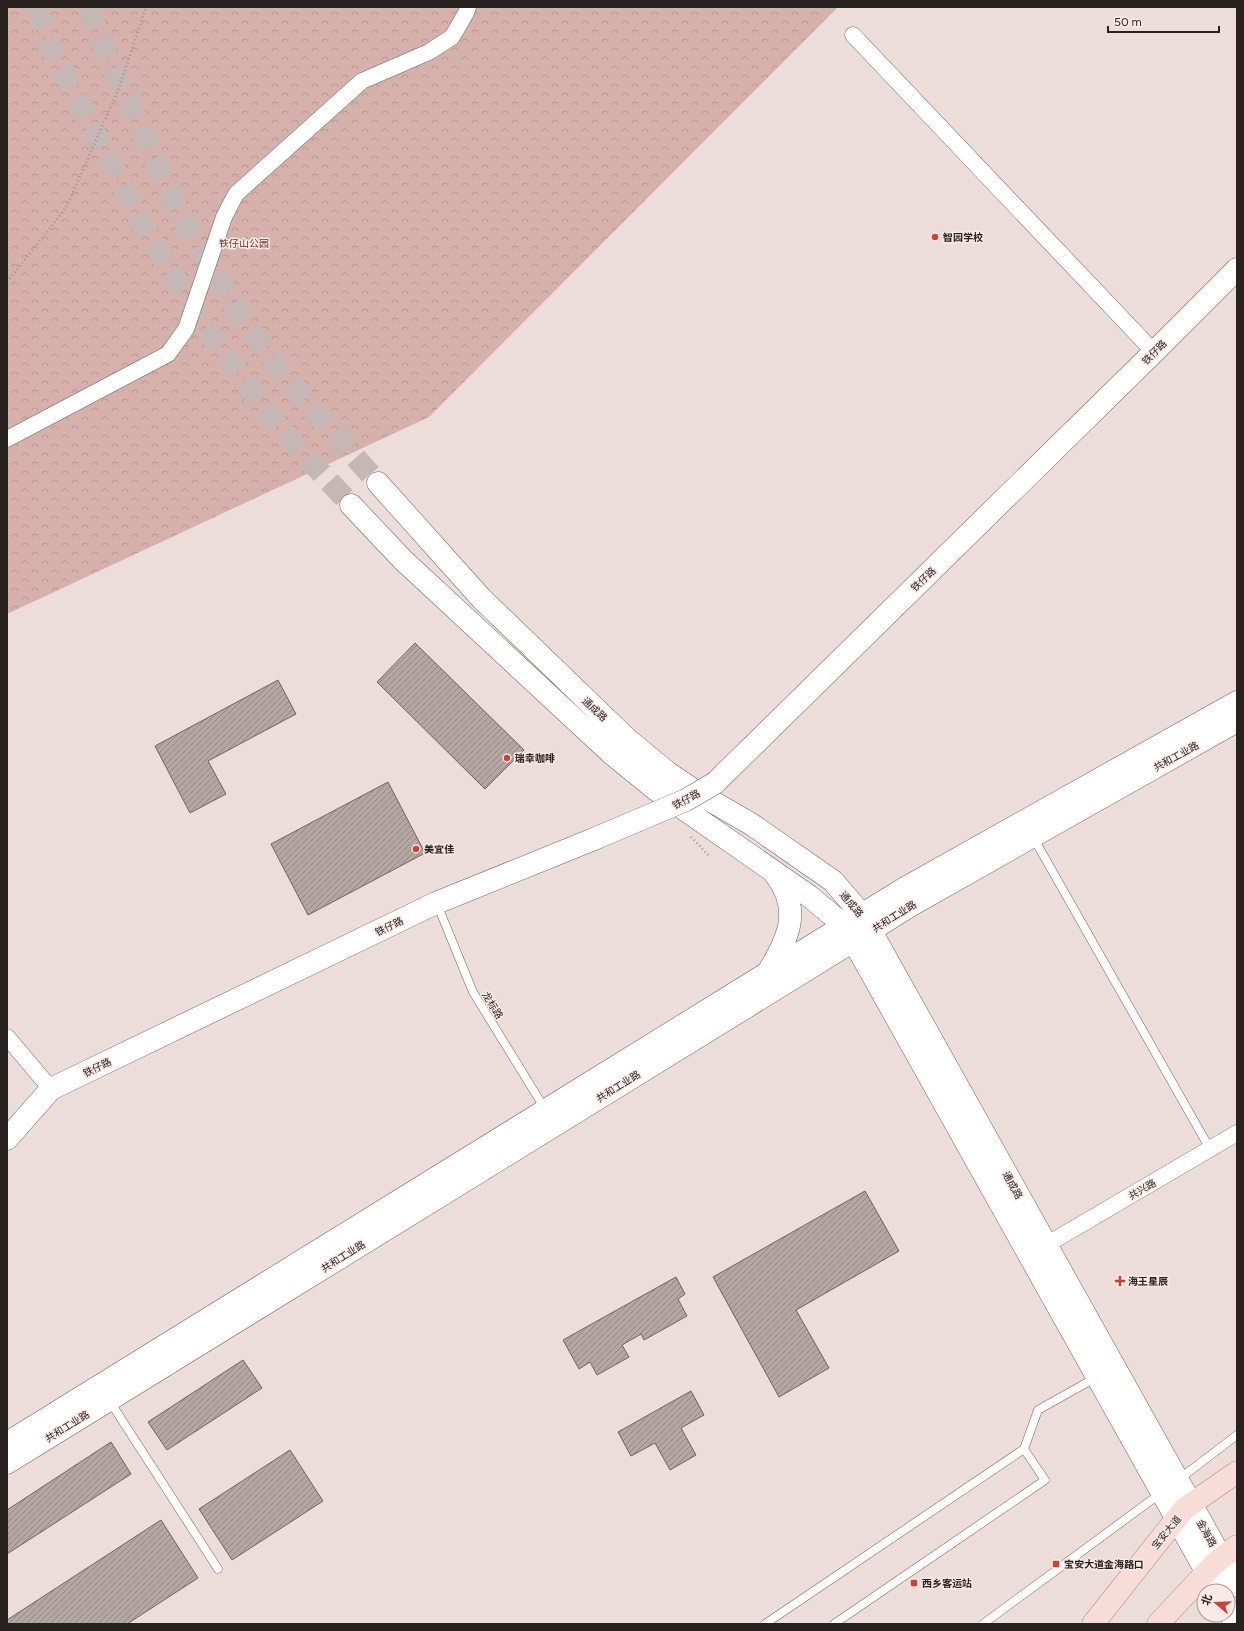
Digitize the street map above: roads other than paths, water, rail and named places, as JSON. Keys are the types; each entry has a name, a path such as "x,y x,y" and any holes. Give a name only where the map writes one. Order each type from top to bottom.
{"main road":[{"name":"宝安大道","path":"1093,1624 1184,1512 1237,1472"},
{"path":"1158,1624 1222,1559"}],"street":[{"path":"7,439 168,354 186,329 224,217 236,194 362,81 430,52 452,37 468,7"},
{"path":"853,34 1154,352"},
{"name":"铁仔路","path":"7,1138 51,1089 436,903 686,800 715,783 1237,269"},
{"name":"通成路","path":"378,483 481,598 626,738 701,795 751,824 833,881 1097,1377 1170,1486"},
{"name":"通成路","path":"351,505 409,565 612,754 655,789 809,896 858,928 1046,1245 1170,1486"},
{"name":"共和工业路","path":"7,1443 104,1393 858,928 905,888 1237,702"},
{"name":"共和工业路","path":"7,1463 104,1393 545,1111 768,973 858,928 914,903 1237,721"},
{"path":"768,973 788,936 791,919 790,902 783,885 770,869"},
{"path":"7,1037 51,1089"},
{"name":"共兴路","path":"1046,1245 1237,1133"},
{"name":"金海路","path":"1170,1486 1184,1512 1222,1559 1237,1586"},
{"name":"金海路","path":"1218,1583 1222,1559"}],"lane":[{"path":"1033,836 1210,1149"},
{"name":"龙标路","path":"436,903 473,992 545,1111"},
{"path":"765,1624 1024,1449 1038,1410 1097,1377"},
{"path":"104,1393 218,1569"},
{"path":"983,1624 1237,1435"},
{"path":"834,1624 1045,1480 1024,1449"}],"tunnel":[{"path":"37,7 52,50 148,235 215,341 276,424 351,505"},
{"path":"88,7 98,34 179,212 243,320 302,397 378,483"}],"place":[{"name":"智园学校","path":"935,237"},
{"name":"瑞幸咖啡","path":"507,758"},
{"name":"美宜佳","path":"416,849"},
{"name":"海王星辰","path":"1120,1281"},
{"name":"宝安大道金海路口","path":"1056,1564"},
{"name":"西乡客运站","path":"914,1583"}],"park label":[{"name":"铁仔山公园","path":"244,243"}]}
